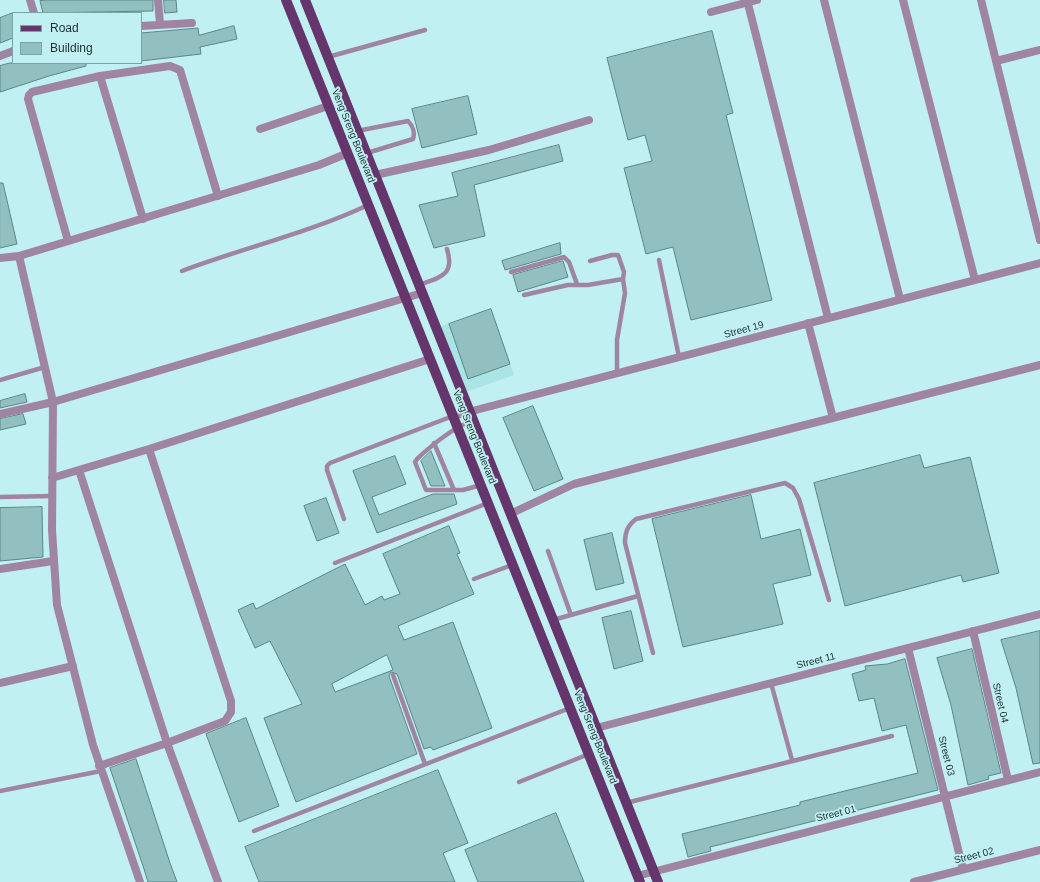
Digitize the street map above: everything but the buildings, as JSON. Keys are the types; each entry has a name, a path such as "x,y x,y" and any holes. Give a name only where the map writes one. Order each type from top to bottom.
{"main road":[{"name":"Veng Sreng Boulevard","path":"286,0 638,879"},
{"name":"Veng Sreng Boulevard","path":"305,0 658,882"}],"street":[{"path":"30,0 34,12"},
{"path":"158,0 160,24"},
{"path":"711,12 756,0"},
{"path":"824,0 900,299"},
{"path":"903,0 975,280"},
{"path":"981,0 1040,240"},
{"path":"748,1 828,318"},
{"path":"142,26 192,23"},
{"path":"996,61 1040,50"},
{"path":"0,56 12,51"},
{"path":"68,241 28,100 29,95 32,92 100,76 170,66 180,70 218,196"},
{"path":"100,76 143,218"},
{"path":"260,129 328,106"},
{"path":"375,175 489,150 589,120"},
{"path":"0,258 19,256 218,196 319,165 348,153"},
{"path":"19,256 53,402 53,561 57,605 100,768 140,882"},
{"name":"Street 19","path":"453,416 471,415 617,373 1040,263"},
{"path":"0,414 53,402 405,298 421,289"},
{"path":"808,323 832,418"},
{"path":"52,478 149,449 430,359"},
{"path":"510,514 574,484 1040,365"},
{"path":"100,768 225,721 231,712 231,701 149,449"},
{"path":"79,470 167,743 218,882"},
{"path":"0,569 53,561"},
{"name":"Street 11","path":"596,728 908,648 1039,617"},
{"name":"Street 04","path":"973,632 1008,780"},
{"name":"Street 03","path":"908,648 963,869"},
{"path":"0,683 73,666"},
{"name":"Street 01","path":"638,879 653,870 1040,772"},
{"name":"Street 02","path":"914,882 1040,850"}],"lane":[{"path":"328,57 424,30"},
{"path":"358,131 408,121 412,125 415,135 413,139 366,154"},
{"path":"182,271 221,256 345,216 368,206"},
{"path":"421,289 446,273 450,265 447,249"},
{"path":"590,261 612,255 618,255 624,272 623,279 625,293 617,340 617,373"},
{"path":"511,272 564,257 569,262 577,284"},
{"path":"659,260 679,357"},
{"path":"524,295 577,284 588,285 623,279"},
{"path":"0,380 45,367"},
{"path":"471,415 434,443 417,458 415,462 425,488 430,491 454,490 481,485"},
{"path":"344,519 327,470 327,466 330,463 453,416"},
{"path":"434,443 454,490"},
{"path":"652,653 625,543 626,532 630,524 636,519 785,483 793,488 799,499 829,600"},
{"path":"0,497 52,496"},
{"path":"335,563 488,503"},
{"path":"548,551 572,615"},
{"path":"474,579 512,565"},
{"path":"553,620 638,596"},
{"path":"393,675 425,764"},
{"path":"771,683 792,760"},
{"path":"254,831 570,708"},
{"path":"626,803 892,736"},
{"path":"518,782 589,754"},
{"path":"0,791 100,768"}],"shaded area":[{"path":"491,309 514,375 460,394 434,329"}]}
